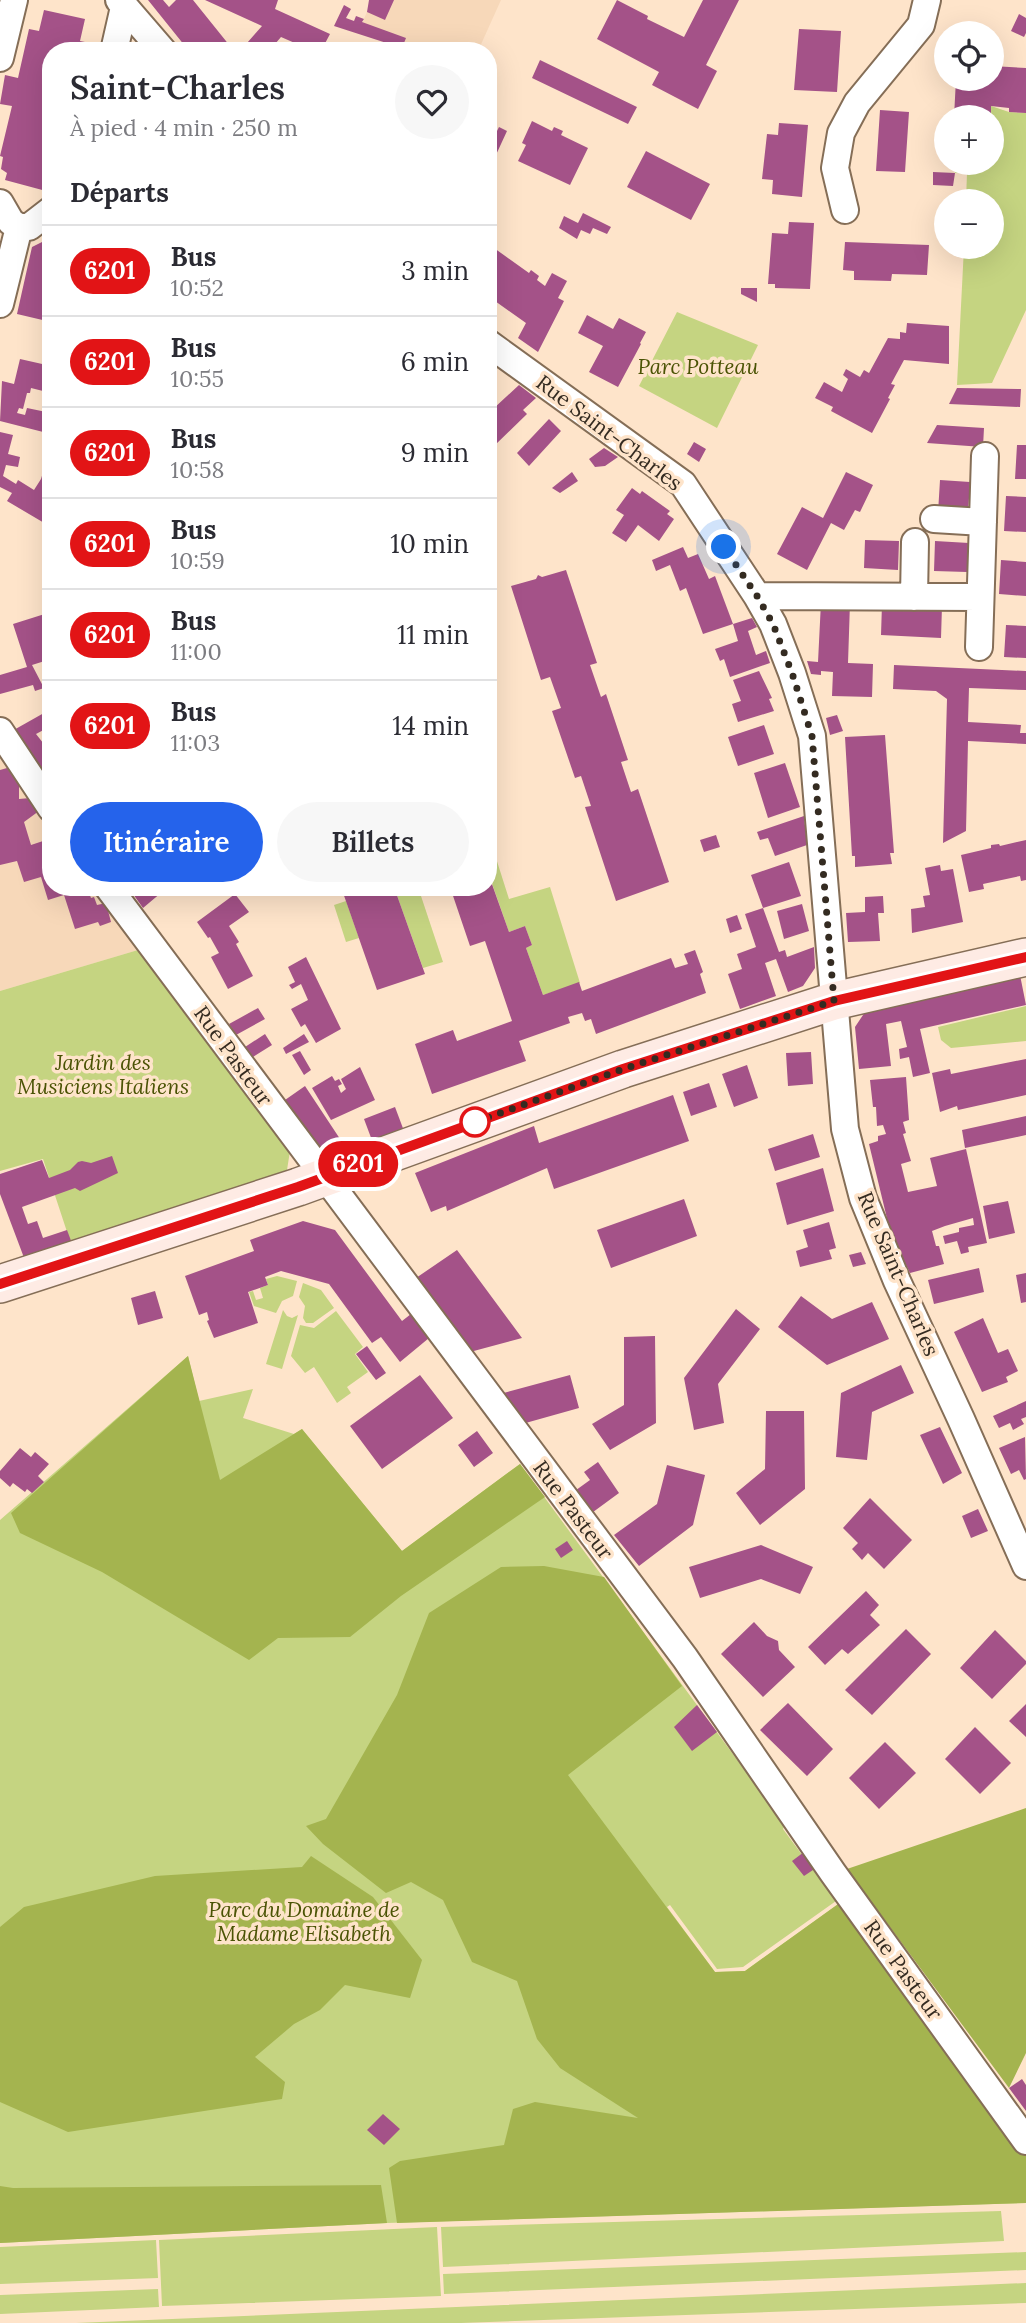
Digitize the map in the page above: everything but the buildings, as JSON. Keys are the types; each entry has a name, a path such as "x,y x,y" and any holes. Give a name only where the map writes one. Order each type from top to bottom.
{"main road":[{"path":"0,1284 323,1177 623,1069 834,1001 1026,957"}],"street":[{"path":"0,58 14,0"},
{"path":"845,209 835,169 841,133 858,103 921,25 927,0"},
{"path":"116,42 122,4"},
{"path":"122,4 155,42"},
{"path":"0,203 11,222 19,227 29,227 42,217"},
{"path":"0,304 19,227"},
{"name":"Rue Saint-Charles","path":"497,350 683,485 773,624 812,736 845,1129 863,1198 897,1281 1026,1566"},
{"path":"979,647 985,456"},
{"path":"934,519 983,522"},
{"path":"914,597 915,542"},
{"path":"757,596 981,597"},
{"path":"0,731 42,794"},
{"name":"Rue Pasteur","path":"115,896 685,1658 833,1872 1026,2141"}],"shaded area":[{"path":"372,0 501,0 482,42 386,42 358,33"},
{"path":"0,756 42,814 42,896 100,896 138,950 0,991"}],"green space":[{"path":"1004,110 1026,113 1026,310 992,383 957,385 963,259 1004,259 1004,189 966,189 967,175 1004,175"},
{"name":"Parc Potteau","path":"677,312 758,345 717,428 639,386"},
{"path":"497,861 509,899 550,887 580,983 543,995 526,948 532,945 525,926 509,932 496,896"},
{"path":"397,896 421,896 443,962 423,968"},
{"path":"346,901 359,938 346,942 334,905"},
{"name":"Jardin des Musiciens Italiens","path":"138,950 290,1151 287,1170 72,1247 43,1159 0,1171 0,991"},
{"path":"1026,1006 1026,1041 951,1048 941,1040 938,1027"},
{"path":"277,1276 297,1281 293,1296 282,1301 276,1313 254,1306 249,1292 253,1291 256,1300 263,1298 260,1288 268,1285 266,1279"},
{"path":"303,1283 321,1290 334,1308 313,1323 306,1323 303,1318 305,1306 299,1297"},
{"path":"283,1310 292,1318 298,1315 282,1369 266,1364"},
{"path":"336,1311 363,1347 355,1354 368,1372 347,1387 351,1393 337,1403 314,1367 305,1373 291,1356 300,1325 314,1328"},
{"name":"Parc du Domaine de Madame Elisabeth","path":"188,1356 199,1401 253,1389 243,1418 294,1434 302,1429 402,1551 520,1464 785,1825 783,1829 836,1901 743,1967 717,1969 670,1905 667,1907 715,1972 745,1971 841,1902 1026,2155 1026,2203 387,2223 0,2243 0,1520"},
{"path":"188,1356 220,1480 302,1429 402,1551 520,1464 545,1497 401,1596 350,1637 278,1638 249,1660 102,1572 20,1533 11,1513"},
{"path":"544,1566 604,1577 682,1686 568,1775 715,1972 745,1971 841,1902 1026,2155 1026,2203 397,2223 389,2168 400,2161 504,2145 513,2109 535,2102 638,2118 560,2068 537,2039 517,1981 472,1962 443,1900 411,1882 386,1893 323,1844 306,1826 326,1819 397,1695 429,1613 501,1567"},
{"path":"1026,1808 1026,2053 1009,2088 847,1869"},
{"path":"311,1856 373,1897 422,1960 410,1998 345,1985 320,2010 294,2024 255,2057 285,2082 282,2099 68,2132 0,2102 0,1927 24,1907 155,1876 302,1867"},
{"path":"381,2185 387,2223 0,2243 0,2186"},
{"path":"1001,2211 1004,2241 443,2267 441,2227"},
{"path":"437,2227 441,2296 162,2306 159,2240"},
{"path":"156,2240 158,2278 0,2284 0,2247"},
{"path":"1026,2252 1026,2270 444,2294 443,2274"},
{"path":"1026,2283 1026,2303 461,2323 76,2323"},
{"path":"158,2289 159,2307 0,2314 0,2295"}],"bus line":[{"name":"6201","path":"0,1284 298,1187 623,1069 834,1001 1026,957"}],"route":[{"path":"475,1122 464,1126 623,1069 834,1001 812,736 773,624 724,547"}]}
